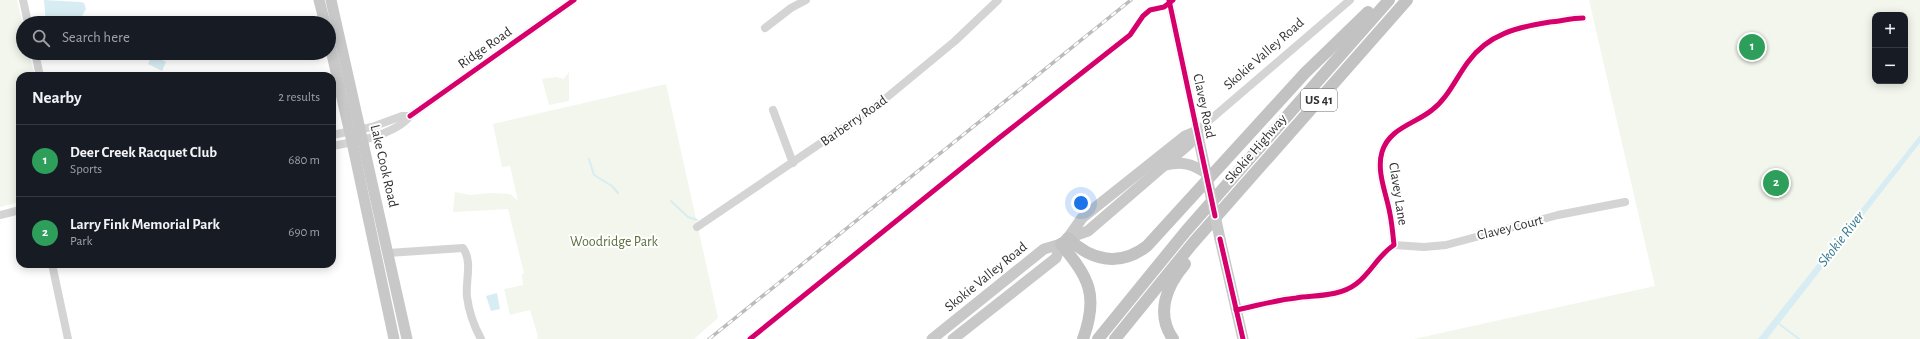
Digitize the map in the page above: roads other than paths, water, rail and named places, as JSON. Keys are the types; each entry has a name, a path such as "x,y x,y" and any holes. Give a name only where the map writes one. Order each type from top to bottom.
{"highway":[{"path":"1065,241 1104,259 1115,260 1137,254 1147,246 1305,73 1380,0"},
{"name":"Skokie Highway","path":"1098,339 1186,231 1389,0"},
{"name":"Skokie Highway","path":"1115,339 1193,242 1407,0"},
{"path":"1172,339 1165,323 1164,309 1166,297 1174,279 1271,163 1298,124"},
{"path":"1065,241 1088,282 1090,311 1083,339"}],"main road":[{"path":"319,0 323,16"},
{"name":"Lake Cook Road","path":"331,0 334,16"},
{"name":"Lake Cook Road","path":"336,27 394,339"},
{"name":"Lake Cook Road","path":"334,60 388,253 407,339"},
{"name":"Skokie Valley Road","path":"932,339 1044,249 1088,231 1190,144 1197,131"},
{"name":"Skokie Valley Road","path":"953,339 1056,258 1065,241 1082,218 1185,136 1197,131"},
{"name":"Clavey Road","path":"1197,131 1243,339"},
{"path":"1164,165 1178,162 1190,164 1206,173"},
{"path":"1235,339 1236,311"}],"street":[{"path":"23,0 26,16"},
{"name":"Ridge Road","path":"356,136 390,129 406,121 410,116 574,0"},
{"path":"765,28 791,8 806,0"},
{"name":"Barberry Road","path":"697,227 880,104 955,41 998,0"},
{"name":"Clavey Road","path":"1169,0 1197,131"},
{"name":"Skokie Valley Road","path":"1197,131 1350,0"},
{"name":"Clavey Lane","path":"1236,311 1296,298 1335,293 1352,287 1368,272 1384,251 1394,245 1390,215 1381,175 1381,154 1388,139 1439,104 1467,62 1483,44 1504,33 1530,26 1583,18"},
{"path":"37,60 40,72"},
{"path":"773,110 794,163"},
{"path":"336,135 356,136"},
{"path":"336,144 356,136"},
{"name":"Clavey Court","path":"1394,245 1424,247 1446,245 1558,215 1625,202"},
{"path":"0,214 16,211"},
{"path":"388,253 463,248 468,255 467,297 474,326 481,339"},
{"path":"53,268 68,339"}],"water":[{"path":"44,0 80,2 84,3 86,9 82,16 45,16"},
{"path":"150,60 162,60 166,62 162,71 148,64"},
{"name":"Skokie River","path":"1920,135 1920,143 1767,339 1758,339"},
{"path":"497,293 500,309 491,311 486,296"}],"waterway":[{"path":"589,159 594,175 612,186 618,193"},
{"path":"671,201 688,217 697,220"},
{"path":"1778,323 1799,339"}],"railway":[{"path":"709,339 1131,0"}],"place":[{"name":"Deer Creek Racquet Club","path":"1752,47"},
{"name":"Larry Fink Memorial Park","path":"1776,183"}],"park label":[{"name":"Woodridge Park","path":"614,242"}]}
